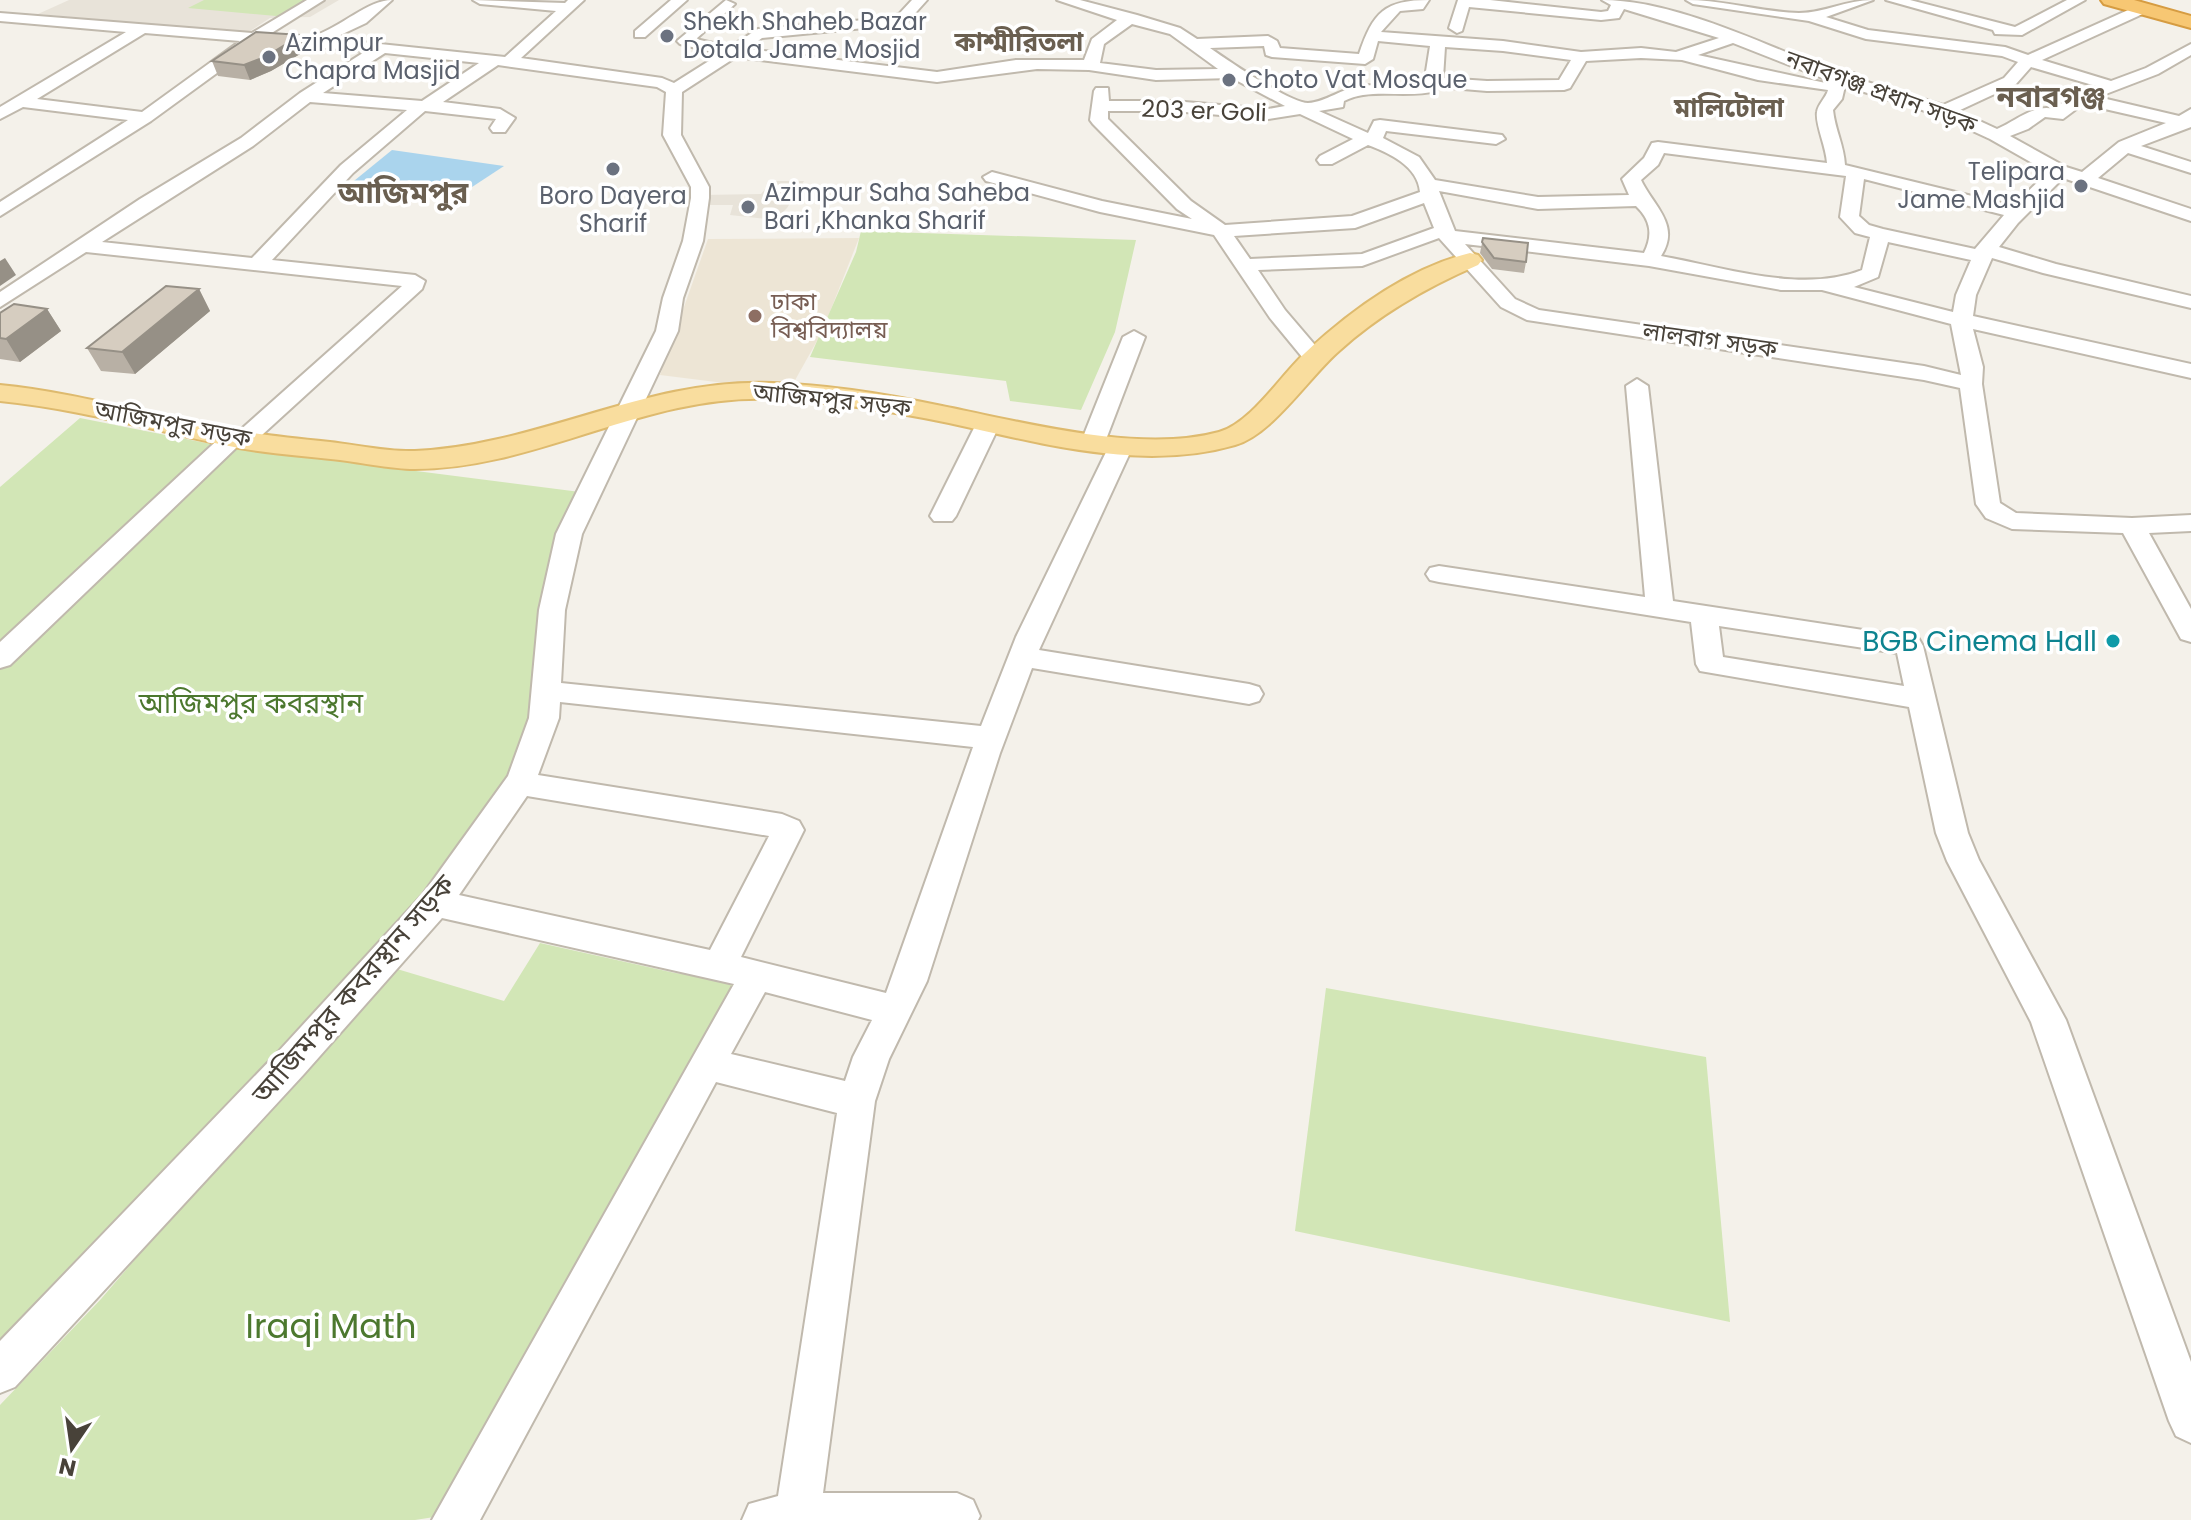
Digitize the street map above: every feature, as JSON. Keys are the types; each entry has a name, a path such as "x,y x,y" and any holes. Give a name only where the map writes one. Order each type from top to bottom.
{"highway":[{"path":"2111,0 2191,22"}],"main road":[{"name":"আজিমপুর সড়ক","path":"629,407 707,391 775,390 1104,440 1172,445 1237,436 1312,354 1391,297 1428,276 1456,245"},
{"name":"আজিমপুর সড়ক","path":"0,382 55,388 243,436"},
{"name":"আজিমপুর সড়ক","path":"0,393 41,397 243,436 434,460 482,452 707,386 777,384 943,407 1104,440"}],"street":[{"path":"0,210 9,197 145,117 255,38 317,0"},
{"path":"315,42 361,20 385,0"},
{"path":"480,0 573,4"},
{"path":"680,0 640,34 732,52 956,78 1008,65 1096,67 1156,75 1235,73"},
{"path":"0,17 502,57 662,83 674,90 699,77 758,34 897,21 920,0"},
{"path":"1064,0 1175,31 1235,73 1413,161 1456,245"},
{"path":"1195,44 1268,41 1272,44 1272,52 1365,59 1378,26 1396,7 1418,6 1422,0"},
{"path":"1693,0 1776,15 1810,17 1866,34 2005,52 2113,86"},
{"path":"1703,26 1731,7 1747,7 1757,0"},
{"path":"1810,17 1866,0"},
{"path":"1893,0 2017,32"},
{"path":"1973,46 1982,31 2017,32 2078,0"},
{"path":"1457,28 1463,3 1467,2 1601,16 1614,15 1614,1"},
{"name":"নবাবগঞ্জ প্রধান সড়ক","path":"1614,1 1703,26 1838,83 1944,111 1996,135 2060,171 2191,215"},
{"path":"258,263 347,169 425,106 502,57 573,4"},
{"path":"670,39 728,4"},
{"path":"1944,111 2010,81 2027,61 2142,9"},
{"path":"1132,18 1106,34 1094,46 1102,106 1099,120 1184,205 1221,231 1277,314 1312,354"},
{"path":"1378,26 1423,24 1504,32 1503,46"},
{"path":"1378,26 1439,42 1503,46 1581,57 1641,53 1681,55 1758,75 1838,83 1868,69"},
{"path":"0,114 145,27"},
{"path":"1681,55 1734,38"},
{"path":"1306,110 1337,103 1334,100 1347,92 1415,92 1430,88 1435,82 1438,57 1435,49 1439,42"},
{"path":"0,301 147,203 247,142 306,97 382,48"},
{"path":"1996,135 2022,125 2042,111 2057,115 2080,98 2152,71 2191,49"},
{"path":"1435,82 1487,86 1564,85 1581,57"},
{"path":"1836,169 1835,145 1826,124 1825,110 1834,99 1838,83"},
{"name":"আজিমপুর কবরস্থান সড়ক","path":"0,1372 291,1063 435,903 519,783 539,738 552,610 569,534 667,331 673,298 693,241 700,187 672,135 674,90"},
{"path":"306,97 500,114 507,118 499,128"},
{"path":"2080,98 2188,120"},
{"path":"21,102 145,117"},
{"name":"203 er Goli","path":"1102,106 1173,106 1268,114 1306,110"},
{"path":"2085,179 2125,146 2188,120"},
{"path":"1326,160 1367,138 1375,138 1380,125 1496,139"},
{"path":"2125,146 2191,168"},
{"path":"1649,260 1659,248 1663,233 1651,208 1641,200 1631,179 1652,161 1658,147 1856,172 2019,213"},
{"path":"2060,171 1984,253 1967,293 1961,320 1974,374 1971,384 1988,504 1995,513 2012,521 2132,526 2191,523"},
{"path":"1856,172 1849,217 1862,229 1984,253 2191,302"},
{"path":"992,177 1100,206 1221,231 1348,223 1430,190 1474,190 1521,201 1564,226 1649,260 1781,284 1826,286 1961,320 2191,371"},
{"path":"1245,265 1362,260 1377,257 1421,236 1456,245 1564,226 1641,200"},
{"path":"1348,223 1391,248"},
{"path":"1826,286 1859,280 1871,273 1880,234"},
{"name":"লালবাগ সড়ক","path":"1456,245 1508,303 1534,316 1732,343 1924,373 1971,384"},
{"path":"0,658 243,436 415,285 415,281 84,246"},
{"path":"957,1516 781,1519 857,1101 871,1057 897,1011 991,738 1104,440 1134,337"},
{"path":"1637,386 1660,608"},
{"path":"943,516 988,424"},
{"path":"2132,526 2191,633"},
{"path":"1439,574 1909,646 1952,833 1963,861 2048,1020 2191,1421"},
{"path":"1704,615 1710,664 1921,699"},
{"path":"1022,657 1249,694"},
{"path":"546,691 991,738"},
{"path":"455,1520 706,1064 788,830 782,826 519,783"},
{"path":"435,903 737,971 897,1011"},
{"path":"706,1064 857,1101"}],"shaded area":[{"path":"69,0 339,0 310,17 270,18 247,33 38,14"},
{"name":"Azimpur Saha Saheba Bari ,Khanka Sharif","path":"772,181 804,181 787,208 775,220 730,215 733,205 701,205 702,195 761,194"},
{"name":"ঢাকা বিশ্ববিদ্যালয়","path":"859,238 822,332 789,391 660,375 708,239"}],"green space":[{"path":"204,0 316,0 287,17 188,8"},
{"path":"861,231 1136,240 1115,332 1081,410 1010,401 1006,381 810,357 856,252"},
{"name":"আজিমপুর কবরস্থান","path":"80,418 221,446 580,492 527,733 506,781 387,938 0,1351 0,487"},
{"name":"Iraqi Math","path":"540,943 675,973 741,981 447,1515 415,1520 0,1520 0,1405 101,1299 387,966 504,1001"},
{"path":"1326,988 1706,1057 1730,1322 1295,1231"}],"water":[{"path":"392,150 504,166 469,189 349,185"}],"building":[{"path":"256,32 301,35 265,57 244,65 212,61"},
{"path":"1483,238 1528,243 1526,262 1494,258 1482,242"},
{"path":"166,286 199,289 122,352 87,348"},
{"path":"14,304 47,309 6,339 0,338 0,313"}],"place":[{"name":"Shekh Shaheb Bazar Dotala Jame Mosjid","path":"667,36"},
{"name":"Azimpur Chapra Masjid","path":"269,57"},
{"name":"Choto Vat Mosque","path":"1229,80"},
{"name":"Boro Dayera Sharif","path":"613,169"},
{"name":"Telipara Jame Mashjid","path":"2081,186"},
{"name":"Azimpur Saha Saheba Bari ,Khanka Sharif","path":"748,207"},
{"name":"ঢাকা বিশ্ববিদ্যালয়","path":"755,316"},
{"name":"BGB Cinema Hall","path":"2113,641"}],"district":[{"name":"কাশ্মীরিতলা","path":"1019,42"},
{"name":"নবাবগঞ্জ","path":"2051,97"},
{"name":"মালিটোলা","path":"1729,108"},
{"name":"আজিমপুর","path":"403,193"}]}
